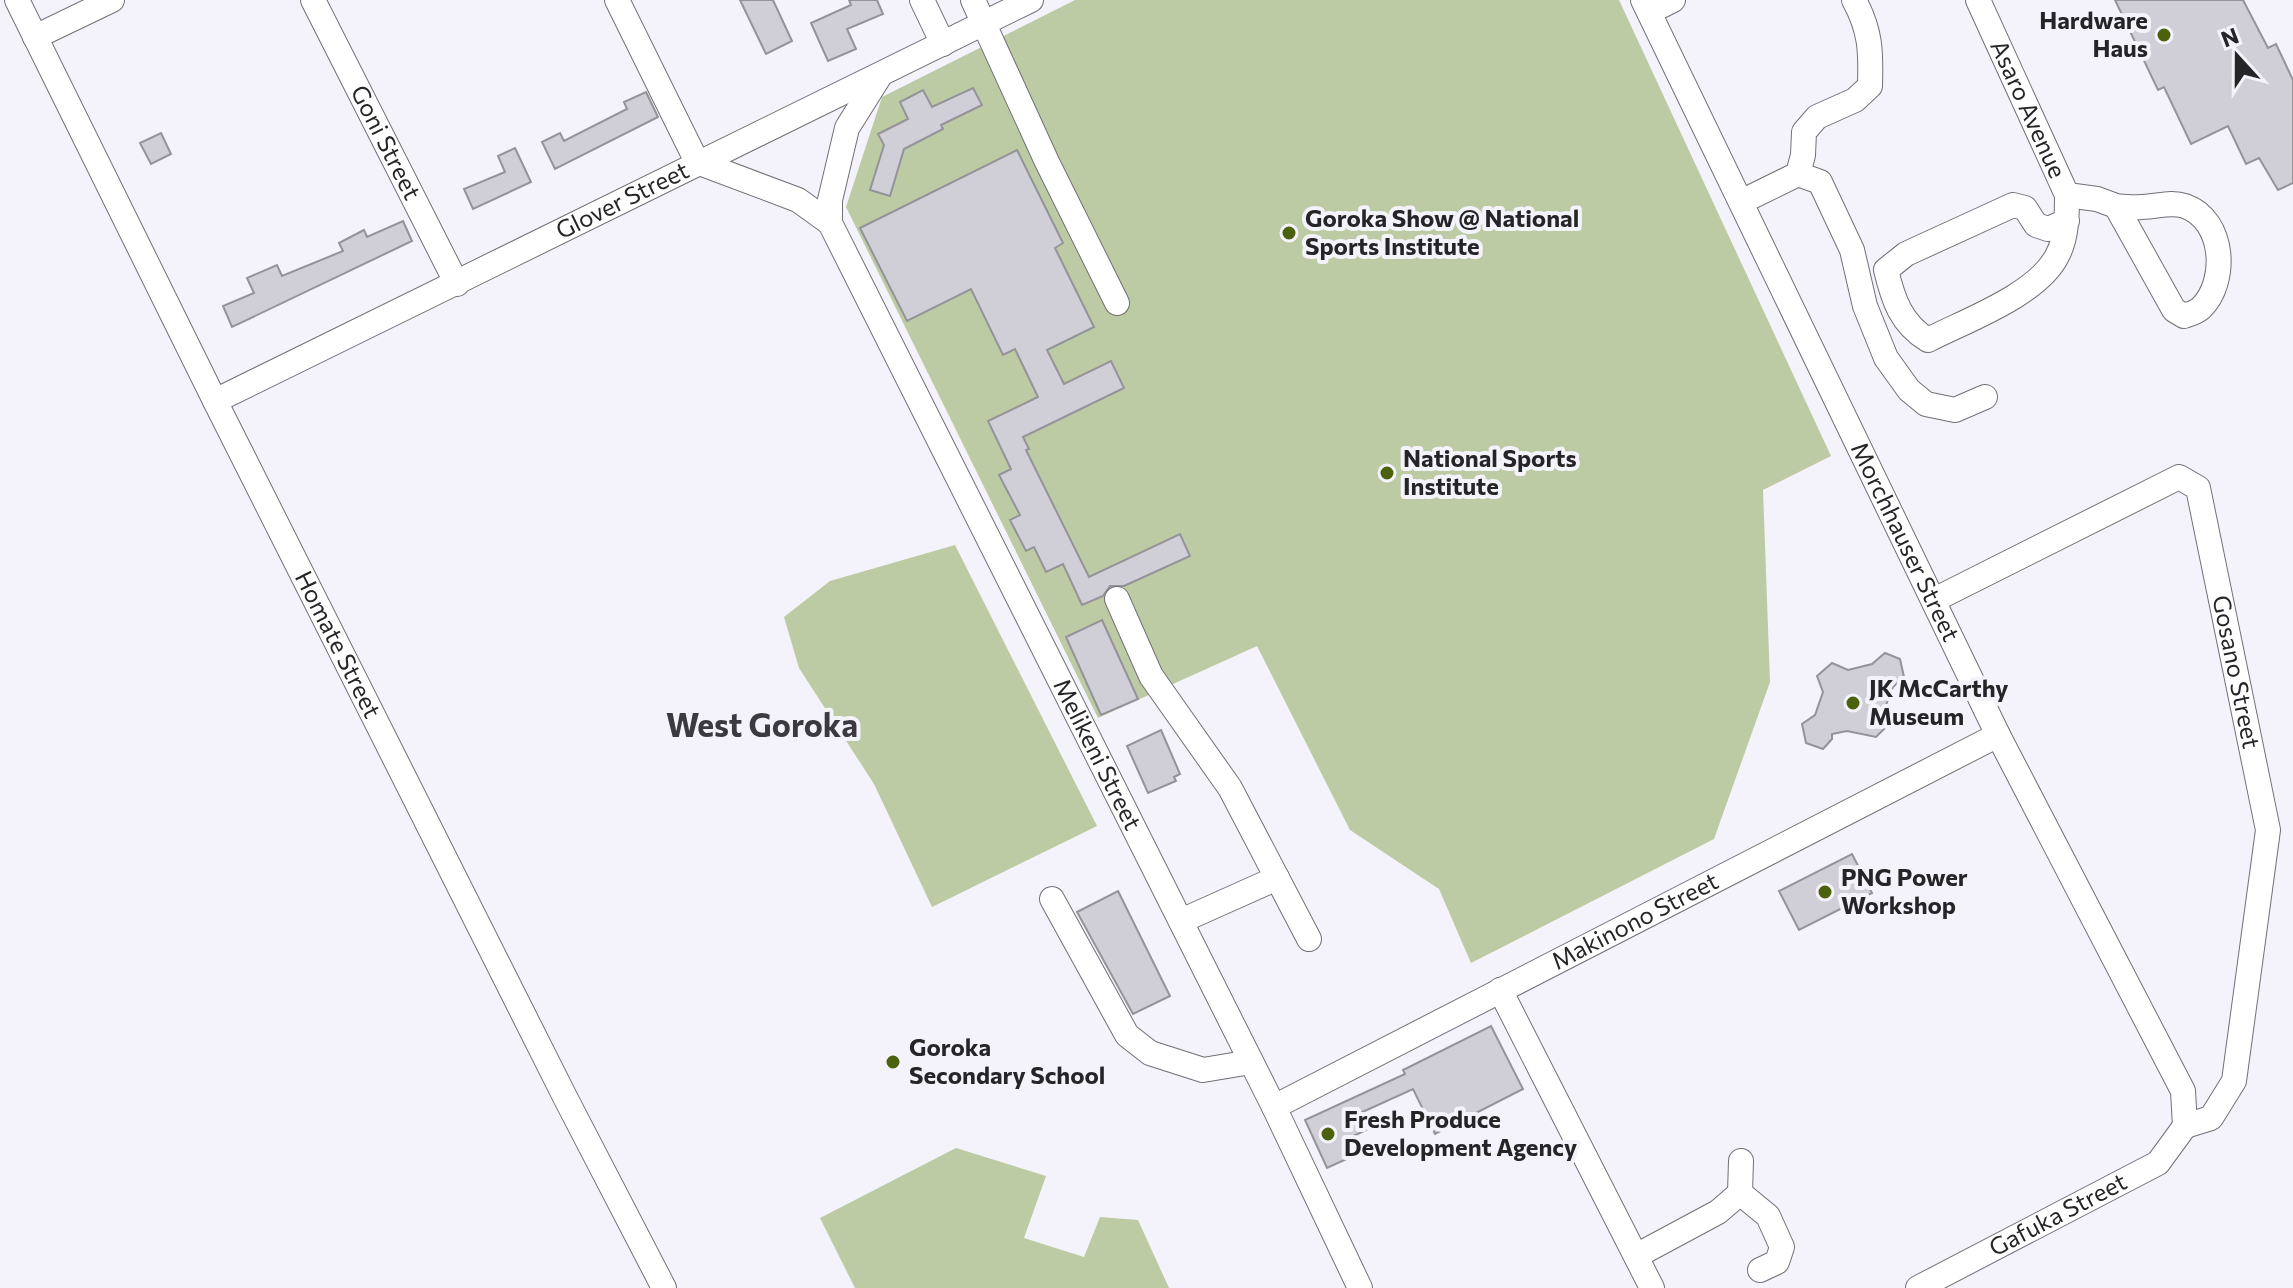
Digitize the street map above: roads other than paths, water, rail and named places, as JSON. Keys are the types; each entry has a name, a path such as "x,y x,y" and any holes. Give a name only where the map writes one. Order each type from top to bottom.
{"street":[{"name":"Homate Street","path":"17,0 215,401 664,1288"},
{"path":"35,37 112,0"},
{"name":"Goni Street","path":"313,0 457,284"},
{"path":"617,0 697,162"},
{"path":"922,0 943,44"},
{"path":"973,0 1047,162 1117,303"},
{"name":"Glover Street","path":"215,401 1031,0"},
{"path":"1646,6 1673,0"},
{"path":"1798,174 1804,132 1817,117 1855,100 1870,86 1872,46 1854,0"},
{"name":"Asaro Avenue","path":"1978,0 2067,195 2067,221 2058,256 2035,284 1928,340 1912,330 1893,298 1886,270 1906,254 2013,205 2025,208 2036,225 2048,229 2067,221"},
{"name":"Morchhauser Street","path":"1646,6 1998,735 2183,1091 2185,1126"},
{"path":"830,223 830,200 847,128 879,77"},
{"name":"Melikeni Street","path":"697,162 798,200 830,223 1274,1107 1360,1288"},
{"path":"1741,202 1798,174 1820,182 1852,250 1865,306 1886,358 1909,390 1926,404 1955,410 1985,397"},
{"path":"2067,195 2097,199 2116,206 2143,208 2165,203 2188,207 2208,224 2220,254 2217,284 2201,309 2184,316 2174,310 2116,206"},
{"name":"Gosano Street","path":"1934,600 2179,477 2198,488 2268,830 2234,1081 2211,1118 2185,1126"},
{"path":"1117,599 1151,676 1230,788 1309,939"},
{"name":"Makinono Street","path":"1274,1107 1998,735"},
{"path":"1181,921 1277,878"},
{"path":"1052,899 1127,1035 1150,1053 1203,1070 1251,1062"},
{"path":"1500,990 1652,1288"},
{"name":"Gafuka Street","path":"1918,1288 2158,1163 2185,1126"},
{"path":"1636,1256 1718,1212 1740,1193 1741,1161"},
{"path":"1740,1193 1768,1216 1782,1247 1777,1262 1760,1270"}],"place":[{"name":"Hardware Haus","path":"2164,35"},
{"name":"Goroka Show @ National Sports Institute","path":"1289,233"},
{"name":"National Sports Institute","path":"1387,473"},
{"name":"JK McCarthy Museum","path":"1853,703"},
{"name":"PNG Power Workshop","path":"1825,892"},
{"name":"Goroka Secondary School","path":"893,1062"},
{"name":"Fresh Produce Development Agency","path":"1328,1134"}],"district":[{"name":"West Goroka","path":"762,726"}]}
